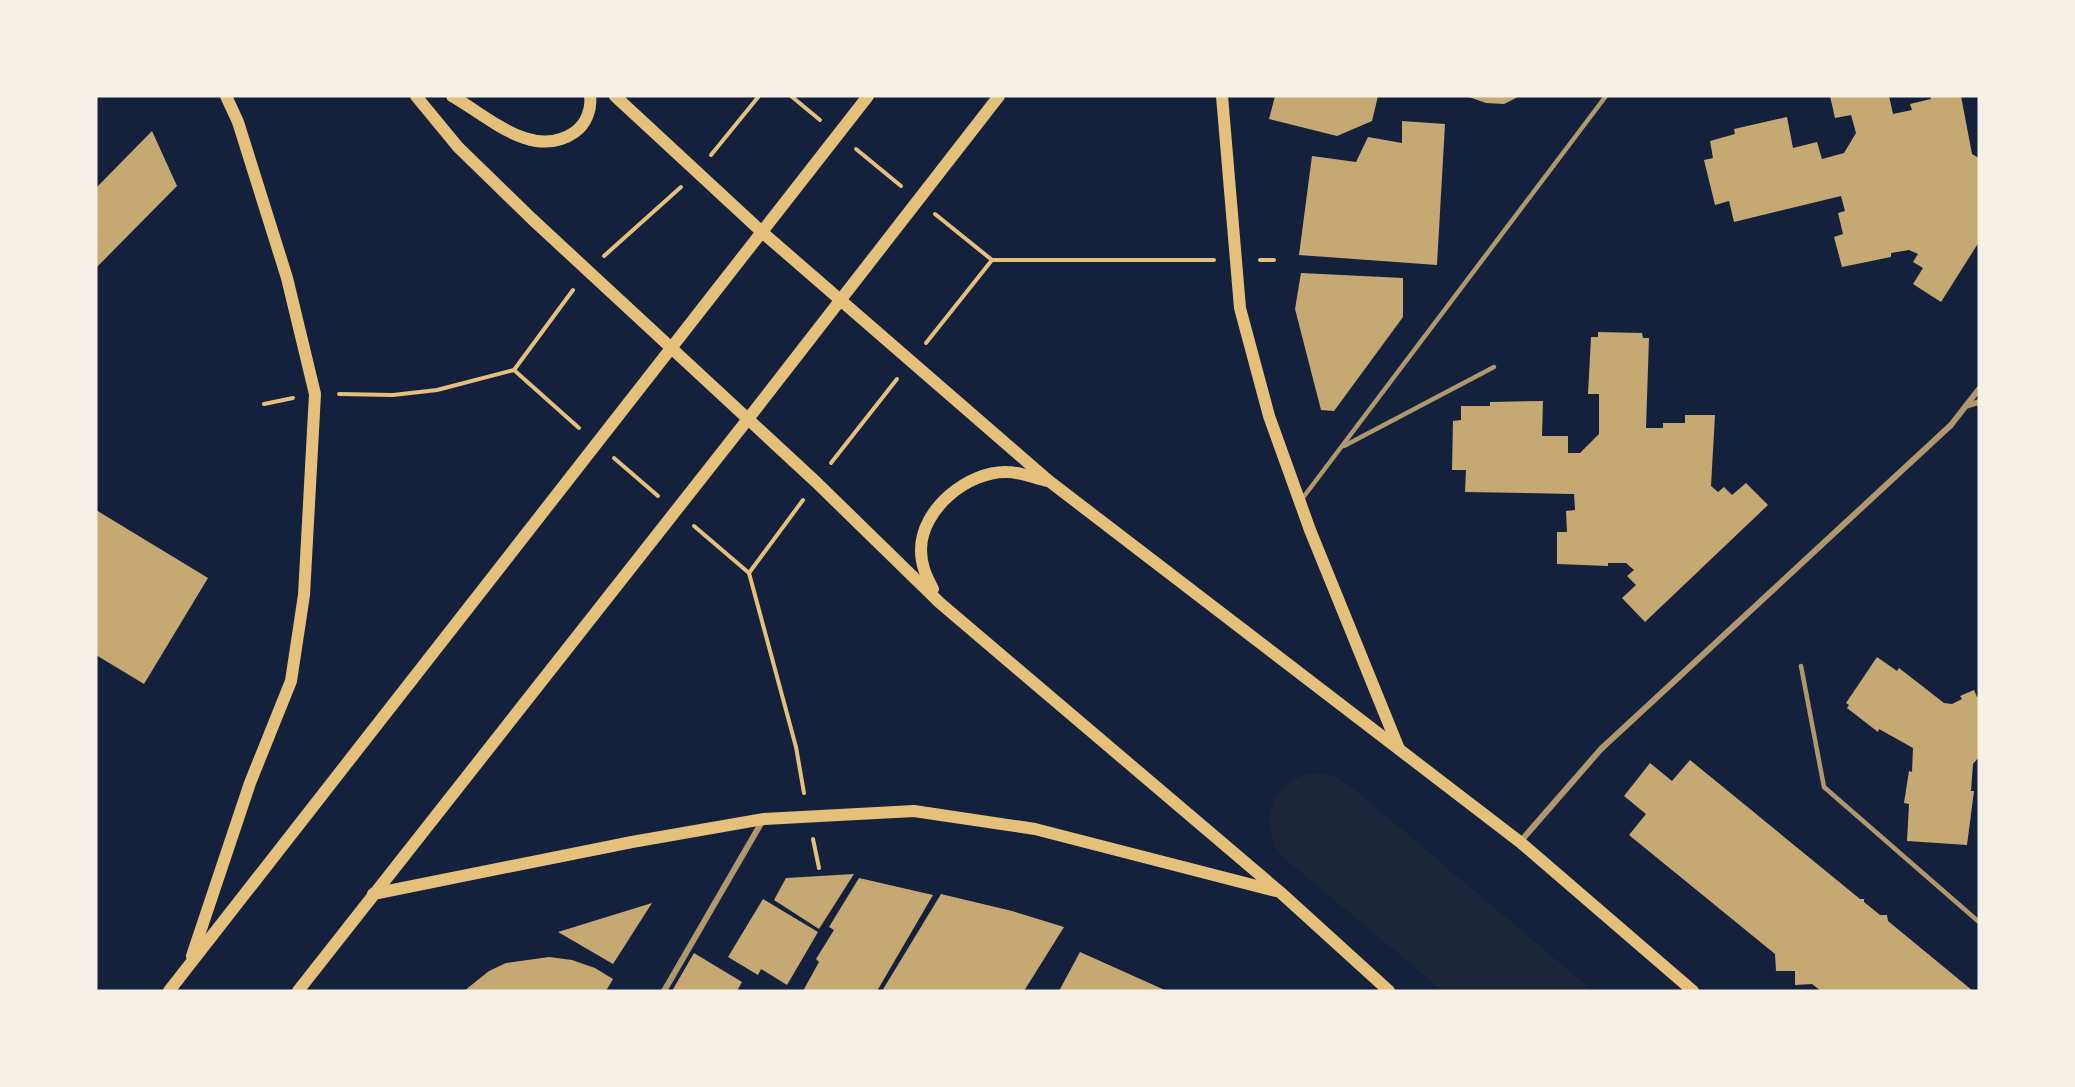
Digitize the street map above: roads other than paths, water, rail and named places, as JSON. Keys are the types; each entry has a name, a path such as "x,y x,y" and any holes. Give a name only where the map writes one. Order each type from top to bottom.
{"main road":[{"path":"189,965 250,783 291,681 304,595 315,393 287,278 238,122 226,96"},
{"path":"416,96 458,147 940,603 1280,892 1389,991"},
{"path":"452,96 517,136 542,144 563,140 581,128 592,106 590,96"},
{"path":"615,96 762,232 1049,481 1520,842 1693,991"},
{"path":"169,991 868,96"},
{"path":"298,991 999,96"},
{"path":"1222,96 1243,318 1269,416 1300,501 1399,750"},
{"path":"940,603 924,573 921,548 927,524 941,503 959,487 982,476 1007,472 1049,481"},
{"path":"373,894 632,842 764,819 914,811 1035,829 1280,892"}],"street":[{"path":"1520,842 1601,749 1951,425 1979,389"},
{"path":"1966,406 1979,402"},
{"path":"664,991 764,819"}],"lane":[{"path":"1300,501 1606,96"},
{"path":"1342,448 1494,367"},
{"path":"1801,666 1824,787 1979,922"}]}
